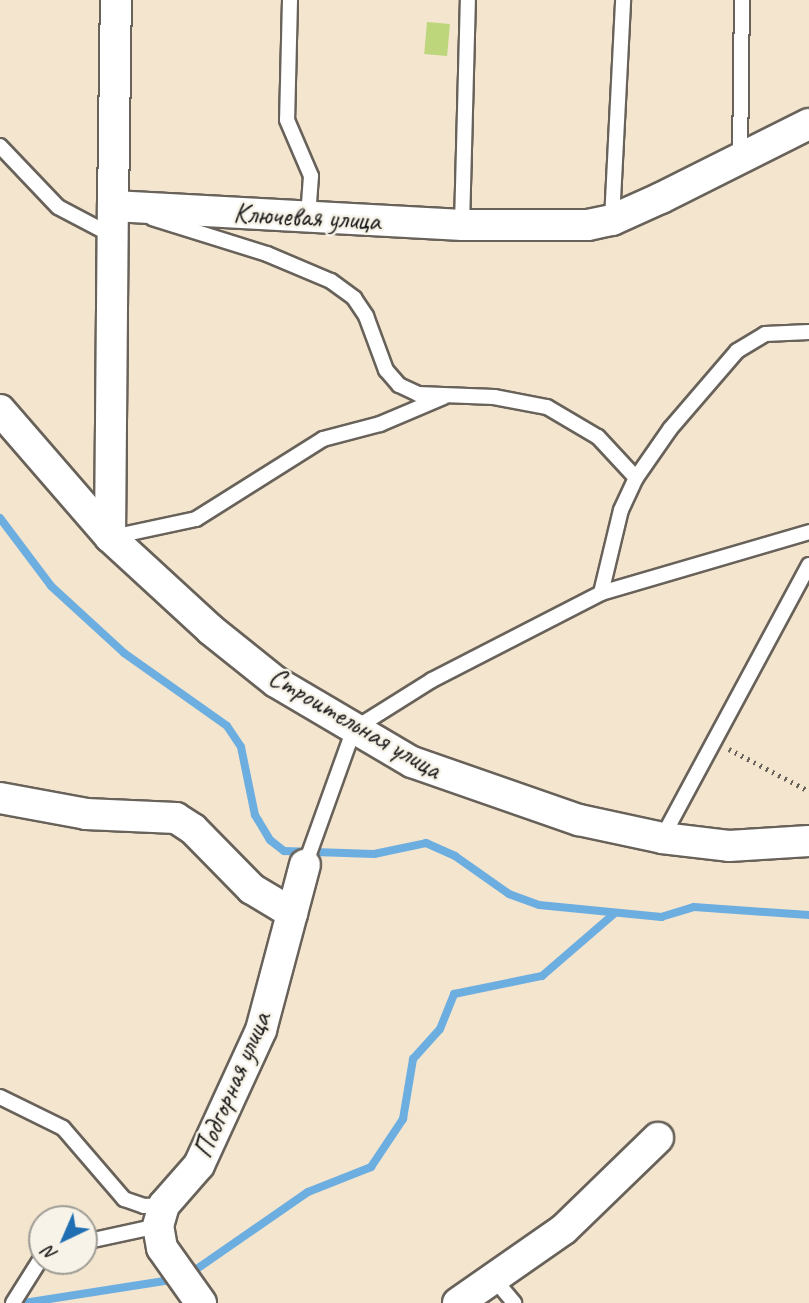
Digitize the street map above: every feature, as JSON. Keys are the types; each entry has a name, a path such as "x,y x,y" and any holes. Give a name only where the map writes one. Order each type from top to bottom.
{"street":[{"path":"110,537 116,0"},
{"name":"Ключевая улица","path":"113,206 556,228 612,220 809,124"},
{"name":"Строительная улица","path":"0,410 110,537 201,621 276,682 412,762 467,784 579,820 662,838 729,846 809,841"},
{"path":"0,798 86,814 176,818 193,829 252,888 292,913"},
{"name":"Подгорная улица","path":"161,1216 189,1180 229,1107 261,1030 305,865"},
{"path":"458,1303 495,1280 564,1229 658,1138"},
{"path":"161,1216 162,1248 201,1303"}],"lane":[{"path":"290,0 287,120 311,176 308,217"},
{"path":"462,225 468,0"},
{"path":"612,220 623,0"},
{"path":"740,159 743,0"},
{"path":"0,146 58,207 113,236"},
{"path":"113,206 267,254 331,281 354,298 366,316 386,370 399,385 418,394 494,397 547,407 598,437 636,478"},
{"path":"601,593 621,510 636,478 670,429 737,351 765,334 809,332"},
{"path":"110,537 196,519 323,439 380,425 445,397"},
{"path":"305,865 313,836 354,729 432,680 601,593 809,532"},
{"path":"662,838 809,565"},
{"path":"0,1097 63,1128 124,1199 161,1216"},
{"path":"98,1237 161,1216"},
{"path":"13,1303 31,1275"},
{"path":"495,1280 514,1303"}],"path":[{"path":"714,741 809,791"}],"green space":[{"path":"427,22 450,24 447,56 424,54"}],"waterway":[{"path":"0,518 51,586 124,653 227,726 241,747 255,815 270,840 284,851 374,854 426,843 455,856 509,894 539,905 661,917 694,907 809,915"},
{"path":"188,1275 308,1192 371,1167 403,1119 413,1059 440,1029 454,994 542,976 615,913"},
{"path":"24,1303 177,1279"}]}
